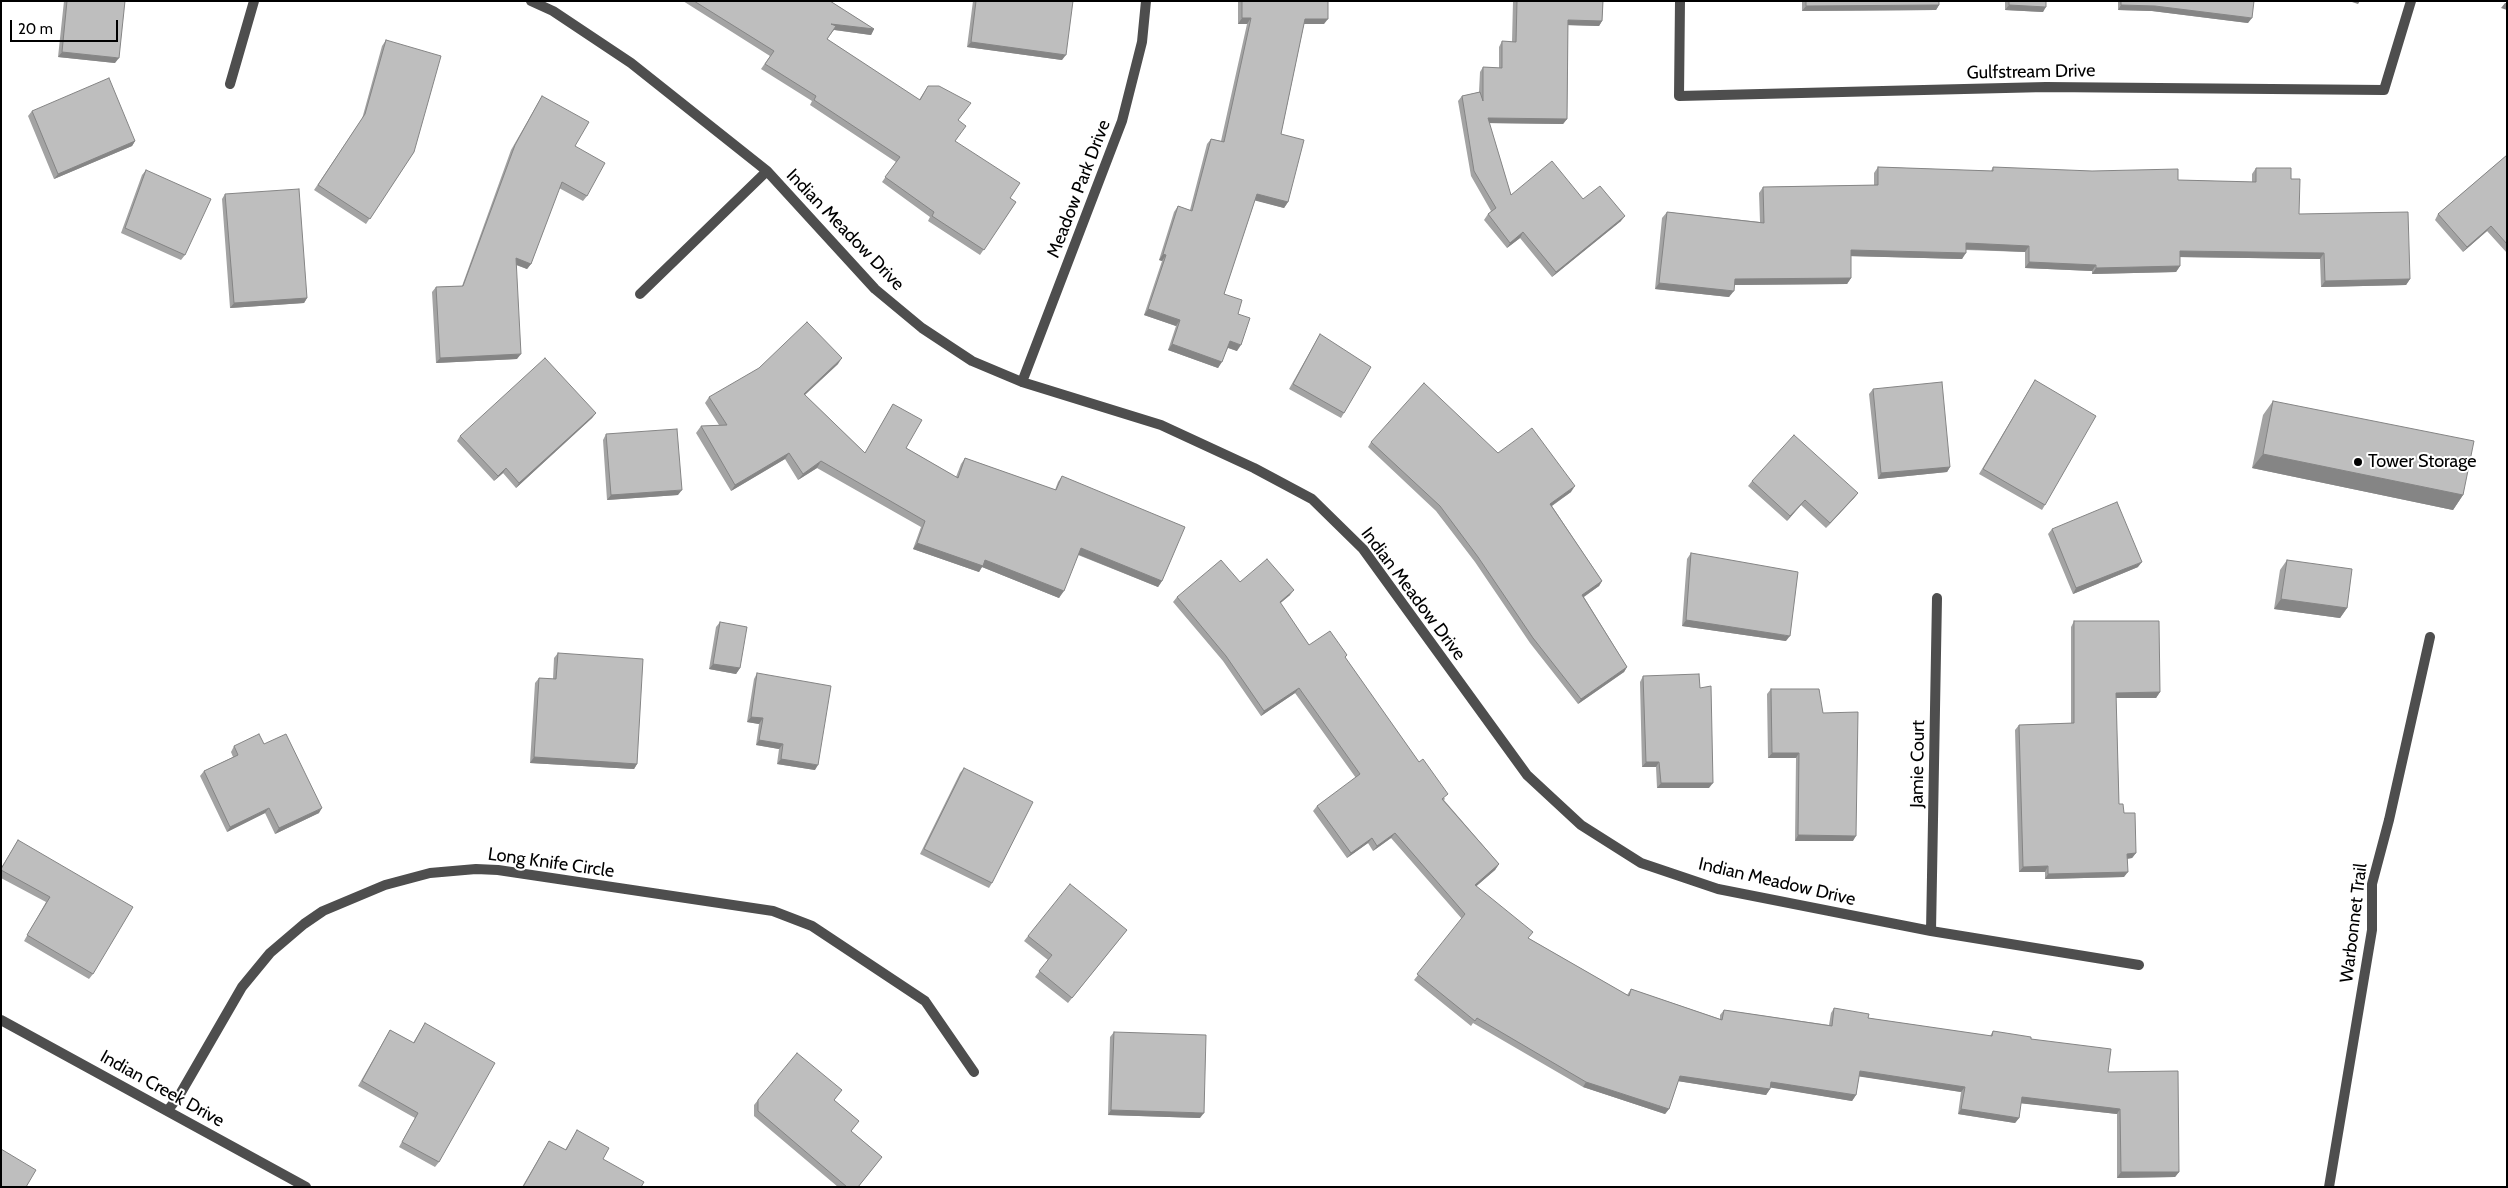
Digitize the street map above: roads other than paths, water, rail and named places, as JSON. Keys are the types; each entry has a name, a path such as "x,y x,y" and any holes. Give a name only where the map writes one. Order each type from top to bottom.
{"street":[{"path":"230,84 254,1"},
{"name":"Indian Meadow Drive","path":"531,1 553,11 631,64 767,171 875,290 922,328 972,361 1022,382 1161,425 1254,468 1312,499 1363,549 1527,775 1581,825 1641,863 1718,889 1931,931 2140,965"},
{"path":"553,11 560,1"},
{"name":"Meadow Park Drive","path":"1022,382 1122,121 1142,42 1146,1"},
{"name":"Gulfstream Drive","path":"1680,1 1679,96 2046,87 2384,90 2411,1"},
{"path":"640,294 767,171"},
{"name":"Jamie Court","path":"1931,931 1936,598"},
{"name":"Warbonnet Trail","path":"2329,1187 2372,930 2372,884 2389,820 2430,637"},
{"name":"Long Knife Circle","path":"168,1110 179,1096 242,987 270,952 304,924 322,911 385,885 430,873 476,869 498,870 773,911 812,926 924,1001 974,1072"},
{"name":"Indian Creek Drive","path":"1,1020 306,1187"}],"place":[{"name":"Tower Storage","path":"2358,462"}]}
